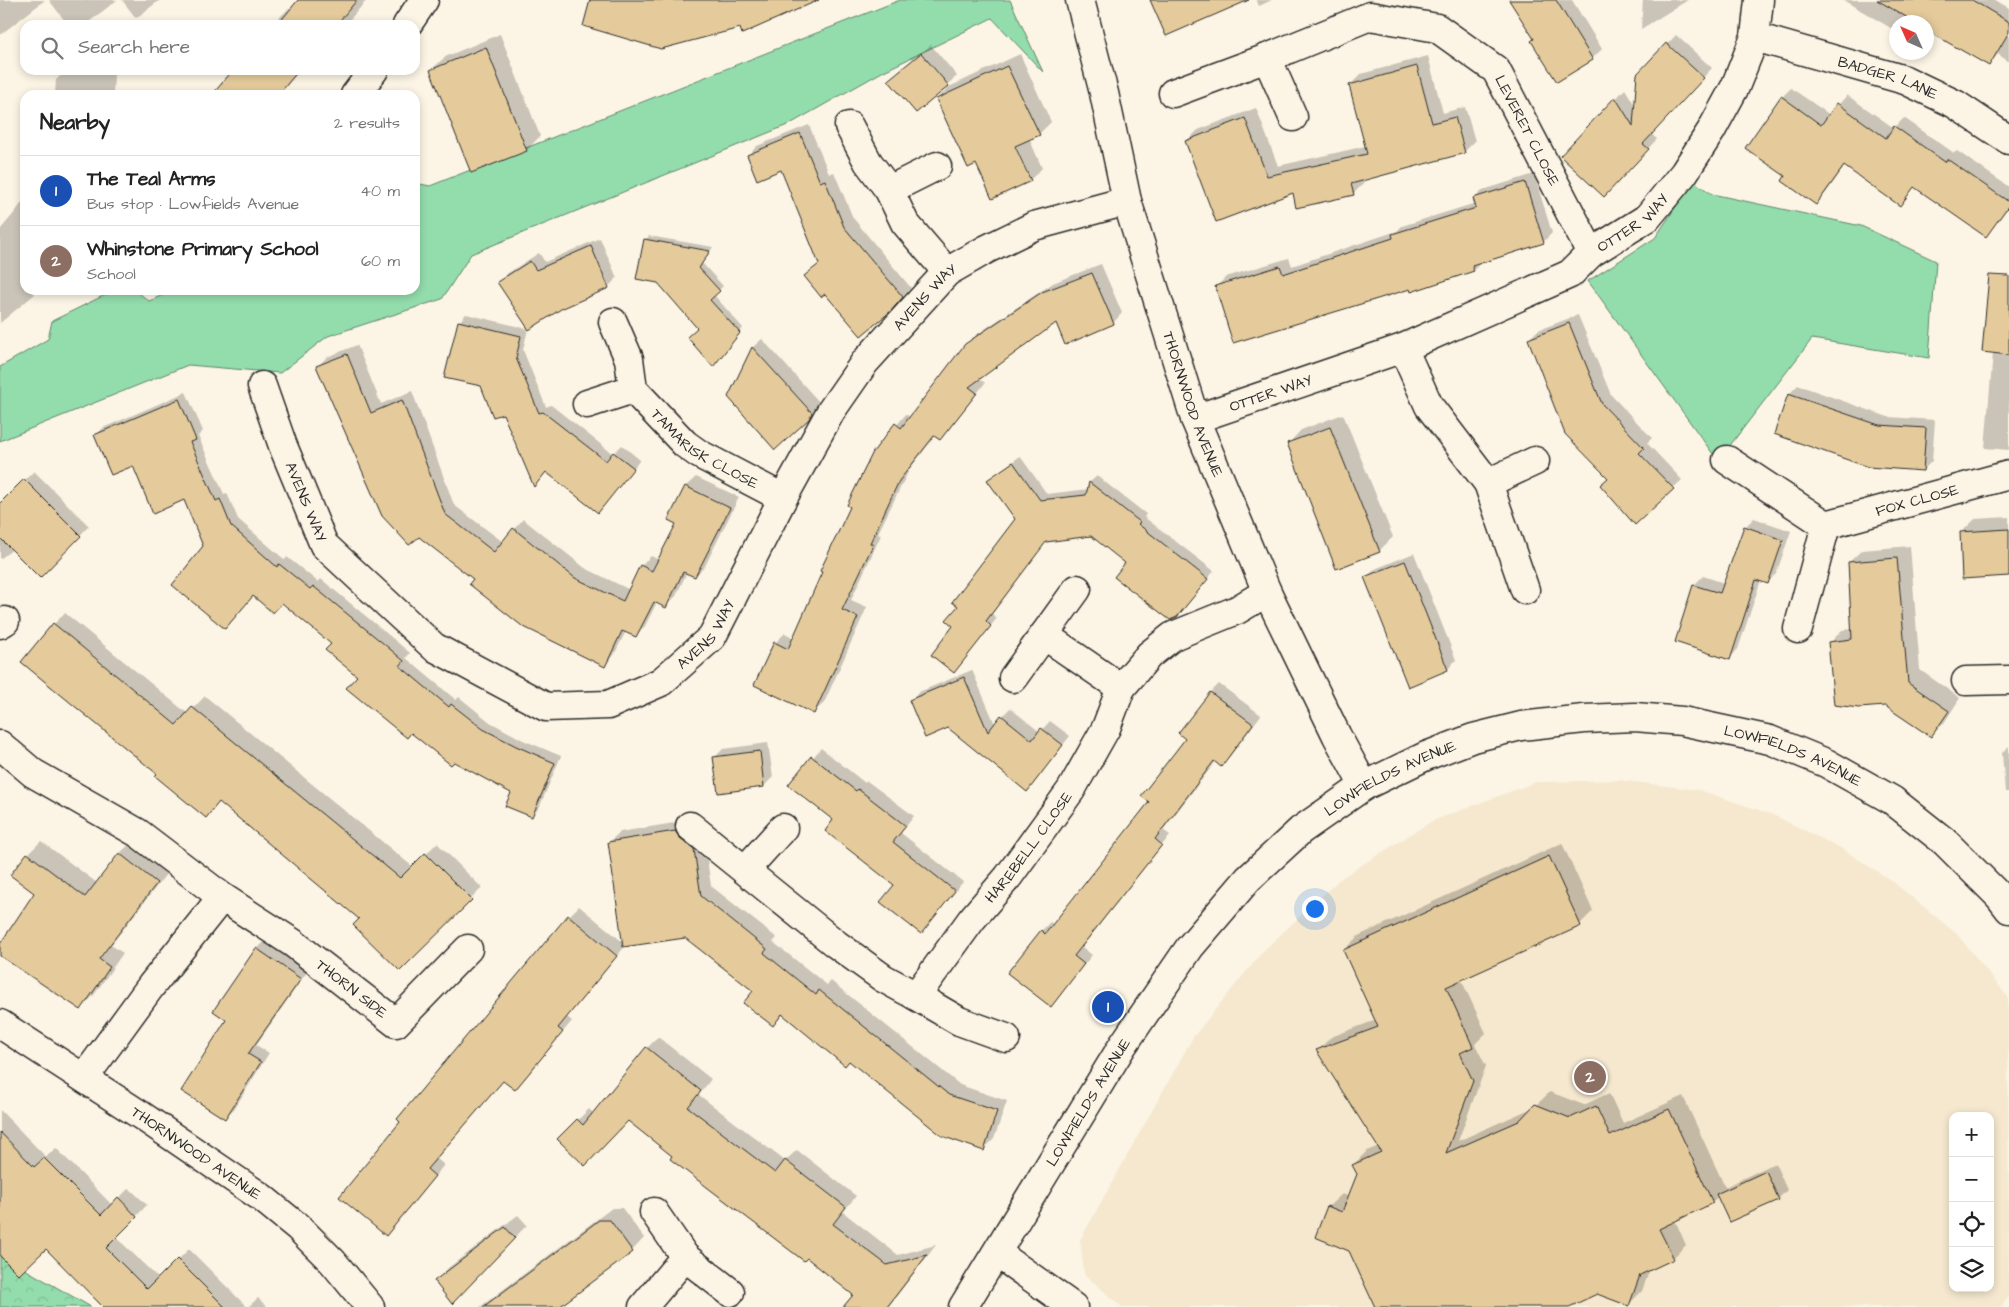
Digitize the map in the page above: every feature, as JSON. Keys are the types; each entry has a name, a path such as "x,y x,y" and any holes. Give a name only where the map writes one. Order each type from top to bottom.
{"street":[{"path":"410,20 424,0"},
{"name":"THORNWOOD AVENUE","path":"1080,0 1104,93 1127,202 1195,420 1267,592 1337,736 1364,786"},
{"name":"OTTER WAY","path":"1195,420 1403,348 1570,274 1591,253 1647,218 1684,174 1735,87 1756,37 1759,0"},
{"name":"LEVERET CLOSE","path":"1173,92 1267,58 1370,16 1438,28 1496,70 1591,253"},
{"name":"BADGER LANE","path":"1756,37 1905,80 1955,104 2009,140"},
{"path":"1267,58 1293,117"},
{"path":"359,90 370,75"},
{"path":"849,126 868,162 889,190 905,223 947,272"},
{"path":"889,190 937,166"},
{"name":"AVENS WAY","path":"262,386 283,446 324,545 434,647 546,707 608,705 661,682 712,637 783,498 832,411 865,362 947,272 987,249 1034,226 1127,202"},
{"path":"588,404 633,389 629,359 613,322"},
{"path":"1403,348 1429,406 1488,483 1525,590"},
{"name":"TAMARISK CLOSE","path":"633,389 685,444 783,498"},
{"path":"1727,460 1826,525 1798,629"},
{"path":"1488,483 1535,461"},
{"name":"FOX CLOSE","path":"1826,525 2009,475"},
{"path":"1013,678 1077,589"},
{"name":"HAREBELL CLOSE","path":"916,996 972,919 1008,877 1071,790 1106,728 1121,688 1149,655 1173,636 1237,610 1267,592"},
{"path":"1044,635 1121,688"},
{"path":"1966,681 2009,680"},
{"name":"LOWFIELDS AVENUE","path":"964,1307 1123,1045 1190,947 1248,879 1294,836 1364,786 1426,756 1473,738 1521,726 1584,719 1634,717 1682,722 1770,740 1826,763 1892,800 1945,842 1999,896 2009,909"},
{"name":"THORN SIDE","path":"0,746 33,773 138,833 222,897 293,943 396,1023 468,949"},
{"path":"690,826 836,944 883,978 959,1021 1006,1038"},
{"path":"745,870 783,828"},
{"path":"84,1078 151,986 222,897"},
{"name":"THORNWOOD AVENUE","path":"0,1024 262,1197 299,1228 333,1262 370,1307"},
{"path":"654,1212 685,1257 730,1292"},
{"path":"997,1253 1073,1307"},
{"path":"643,1307 685,1257"}],"shaded area":[{"path":"1619,780 1699,790 1771,814 1841,848 1892,881 1957,934 2008,997 2009,1297 2001,1307 1122,1307 1084,1274 1080,1240 1193,1037 1263,951 1341,878 1432,821 1536,782"}],"green space":[{"path":"900,0 1010,0 1043,72 992,18 882,72 790,124 471,254 442,299 328,336 280,373 188,365 0,441 0,367 48,339 52,321 105,295 141,295 149,301 163,295 420,295 420,184 430,186"},
{"path":"1693,181 1712,194 1861,226 1936,261 1929,358 1812,339 1718,461 1588,281 1655,238"},
{"path":"0,1255 91,1307 0,1307"}],"building":[{"path":"298,0 357,0 340,20 281,20"},
{"path":"590,0 819,0 742,34 740,28 661,49 583,26"},
{"path":"1150,0 1249,0 1166,36"},
{"path":"1509,0 1556,0 1593,60 1557,82 1531,41 1534,39"},
{"path":"1877,0 1972,0 2009,22 2009,32 1989,66 1934,35 1934,15 1903,15"},
{"path":"1666,43 1704,78 1643,144 1649,149 1604,197 1560,156 1615,97 1633,126 1637,74"},
{"path":"486,47 527,151 471,173 430,70"},
{"path":"921,53 949,86 916,113 888,80"},
{"path":"1007,66 1040,135 1015,146 1031,181 992,199 976,164 968,168 936,99"},
{"path":"1417,66 1432,123 1455,117 1465,153 1351,184 1354,195 1296,208 1293,193 1216,222 1185,141 1245,118 1267,176 1367,154 1349,85"},
{"path":"229,75 295,75 282,90 216,90"},
{"path":"1781,96 1821,125 1837,103 1886,138 1894,126 1945,162 1947,159 2009,202 2009,205 1986,237 1914,187 1900,206 1844,166 1816,205 1782,181 1785,176 1745,148"},
{"path":"800,133 820,182 825,180 844,227 903,297 891,311 861,336 825,294 821,297 804,276 819,264 781,170 757,180 747,155"},
{"path":"1525,182 1544,243 1472,266 1474,271 1411,292 1410,289 1233,343 1215,286 1280,266 1283,274 1393,238 1392,234 1476,208 1473,198"},
{"path":"644,239 710,251 699,268 720,291 710,300 740,333 713,367 687,337 697,328 658,283 636,279"},
{"path":"591,246 609,288 561,309 529,330 497,282 530,261 536,270"},
{"path":"1092,273 1114,324 1065,345 1056,323 969,387 977,393 940,440 934,436 899,481 870,543 873,545 842,610 858,617 814,714 754,685 774,642 788,649 822,572 820,571 850,507 847,505 873,452 895,423 901,428 965,344 1042,292"},
{"path":"1989,275 2009,276 2009,355 1982,352"},
{"path":"458,321 521,336 516,358 539,413 543,412 606,461 613,452 634,468 598,513 546,472 534,487 503,414 493,417 481,386 444,378"},
{"path":"1569,323 1602,404 1644,448 1639,453 1674,489 1635,525 1600,485 1608,478 1565,434 1528,339"},
{"path":"752,347 812,413 809,419 775,450 728,397"},
{"path":"347,354 371,413 402,400 445,514 494,552 513,528 575,578 623,601 640,565 652,571 676,524 668,520 685,486 730,508 695,577 683,572 666,608 654,602 636,637 622,631 605,667 522,626 469,584 473,579 419,537 409,545 382,516 316,366"},
{"path":"1788,394 1879,425 1926,428 1923,471 1868,467 1774,434"},
{"path":"179,399 196,440 190,442 216,501 220,499 231,526 277,567 279,564 310,589 313,586 384,644 404,661 400,666 449,707 451,704 483,729 555,763 532,817 505,806 511,793 454,762 451,765 411,733 407,738 346,688 357,676 325,650 331,644 282,603 273,613 253,596 225,629 172,585 203,546 184,500 153,514 133,466 111,475 94,435"},
{"path":"1330,427 1380,552 1336,569 1287,443"},
{"path":"1013,462 1040,500 1086,495 1089,482 1140,522 1138,524 1208,579 1177,617 1170,620 1114,577 1125,563 1091,536 1046,542 986,621 991,626 954,673 931,655 953,626 946,620 958,606 952,602 1015,519 987,480"},
{"path":"24,479 81,536 40,578 0,538 0,503"},
{"path":"1744,526 1783,540 1768,584 1756,580 1730,660 1675,642 1693,585 1720,593"},
{"path":"2009,529 2009,576 1962,579 1960,532"},
{"path":"1897,558 1908,683 1949,711 1931,737 1885,706 1859,708 1834,705 1828,642 1852,639 1848,562"},
{"path":"1405,561 1448,670 1408,687 1364,577"},
{"path":"53,623 176,725 192,707 400,878 425,853 472,900 400,971 353,925 359,919 219,802 206,818 155,776 157,774 21,662"},
{"path":"964,677 988,732 1001,715 1032,740 1041,728 1063,745 1027,792 948,728 925,738 909,700"},
{"path":"1210,692 1253,724 1221,767 1214,761 1155,839 1162,845 1074,956 1084,964 1051,1007 1007,973 1041,930 1045,934 1149,802 1141,796 1185,739 1178,733"},
{"path":"760,751 764,787 718,793 713,757"},
{"path":"811,756 906,826 893,842 955,891 921,934 880,902 894,885 825,831 833,820 788,785"},
{"path":"675,831 680,838 694,849 701,896 767,949 764,953 816,995 819,990 949,1095 997,1111 984,1151 942,1136 849,1061 845,1066 782,1014 773,1026 743,1003 753,991 685,938 623,947 608,842"},
{"path":"27,853 85,897 119,853 157,883 99,959 110,967 81,1010 0,956 0,944 34,893 10,875"},
{"path":"1549,856 1581,926 1446,987 1473,1047 1460,1053 1473,1081 1446,1153 1519,1121 1535,1104 1570,1118 1596,1106 1610,1136 1669,1109 1713,1203 1659,1229 1674,1259 1640,1275 1629,1306 1597,1294 1569,1307 1375,1307 1349,1251 1315,1237 1327,1206 1342,1212 1357,1174 1352,1165 1381,1152 1316,1050 1378,1027 1343,950"},
{"path":"568,915 617,956 558,1028 563,1032 515,1090 503,1081 427,1169 435,1176 386,1236 339,1197 400,1122 397,1119"},
{"path":"256,948 301,979 248,1054 261,1062 225,1119 181,1091 226,1020 213,1011"},
{"path":"646,1047 701,1091 688,1107 775,1173 785,1160 846,1207 833,1224 887,1265 927,1255 887,1307 843,1307 853,1295 807,1258 804,1261 670,1159 672,1156 628,1121 585,1166 557,1139 577,1119 583,1125"},
{"path":"0,1132 34,1167 44,1158 101,1215 118,1197 137,1217 106,1248 147,1289 177,1259 225,1307 103,1307 46,1249 19,1275 0,1256"},
{"path":"1766,1171 1779,1200 1729,1222 1716,1194"},
{"path":"599,1220 610,1220 633,1252 559,1307 483,1307"},
{"path":"505,1227 515,1238 452,1304 434,1281"}],"place":[{"name":"The Teal Arms","path":"1108,1007"},
{"name":"Whinstone Primary School","path":"1590,1077"}]}
